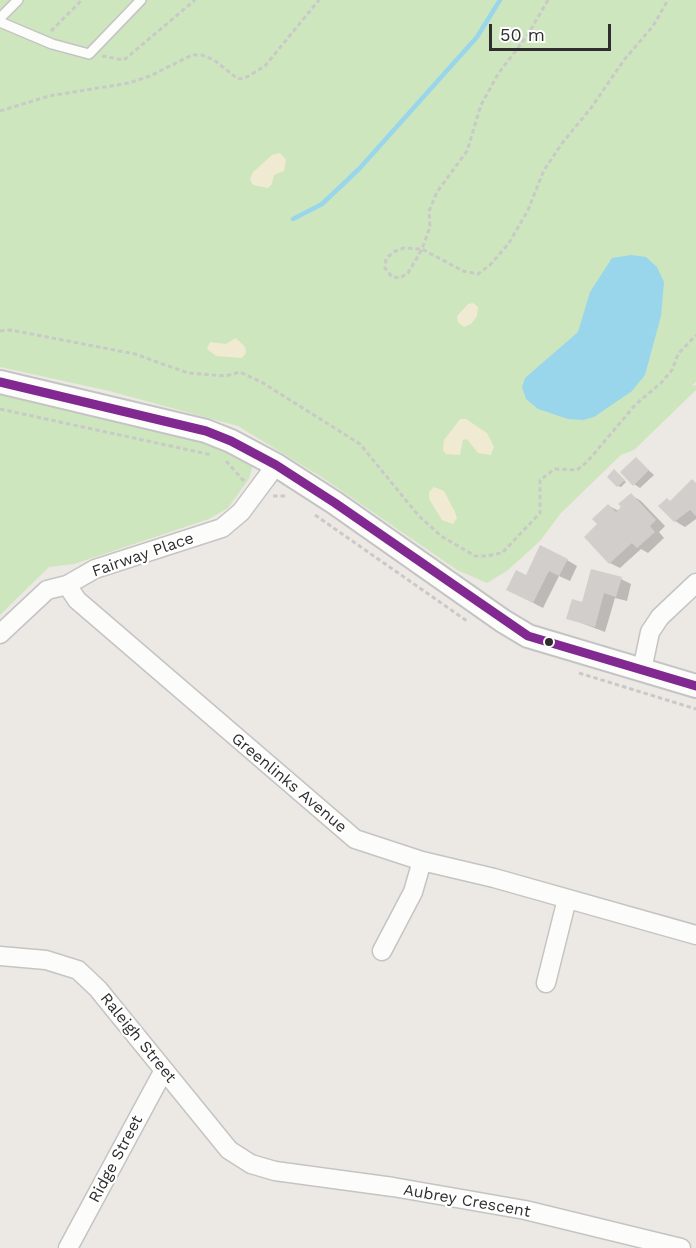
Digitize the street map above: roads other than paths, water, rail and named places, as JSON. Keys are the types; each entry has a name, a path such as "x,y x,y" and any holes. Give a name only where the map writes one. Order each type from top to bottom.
{"street":[{"path":"0,382 206,431 231,441 276,465 335,503 503,621 528,636 696,686"},
{"name":"Fairway Place","path":"0,634 47,590 67,585 95,569 222,528 241,512 276,465"},
{"path":"642,670 650,632 660,617 696,583"},
{"name":"Greenlinks Avenue","path":"67,585 77,600 355,839 422,861 696,935"},
{"path":"381,951 413,892 422,861"},
{"path":"546,983 567,899"},
{"name":"Raleigh Street","path":"0,956 46,960 78,970 98,989 229,1150 251,1164"},
{"name":"Ridge Street","path":"68,1248 164,1070"},
{"name":"Aubrey Crescent","path":"251,1164 275,1171 393,1187 525,1210 681,1248"}],"lane":[{"path":"18,0 0,20 70,50 89,54 141,0"}],"water":[{"path":"631,255 646,257 657,267 664,282 661,316 645,375 632,391 594,417 583,420 568,419 538,409 526,399 522,387 525,378 578,332 590,292 612,258"}],"waterway":[{"path":"293,219 322,204 359,169 477,37 500,0"}]}
